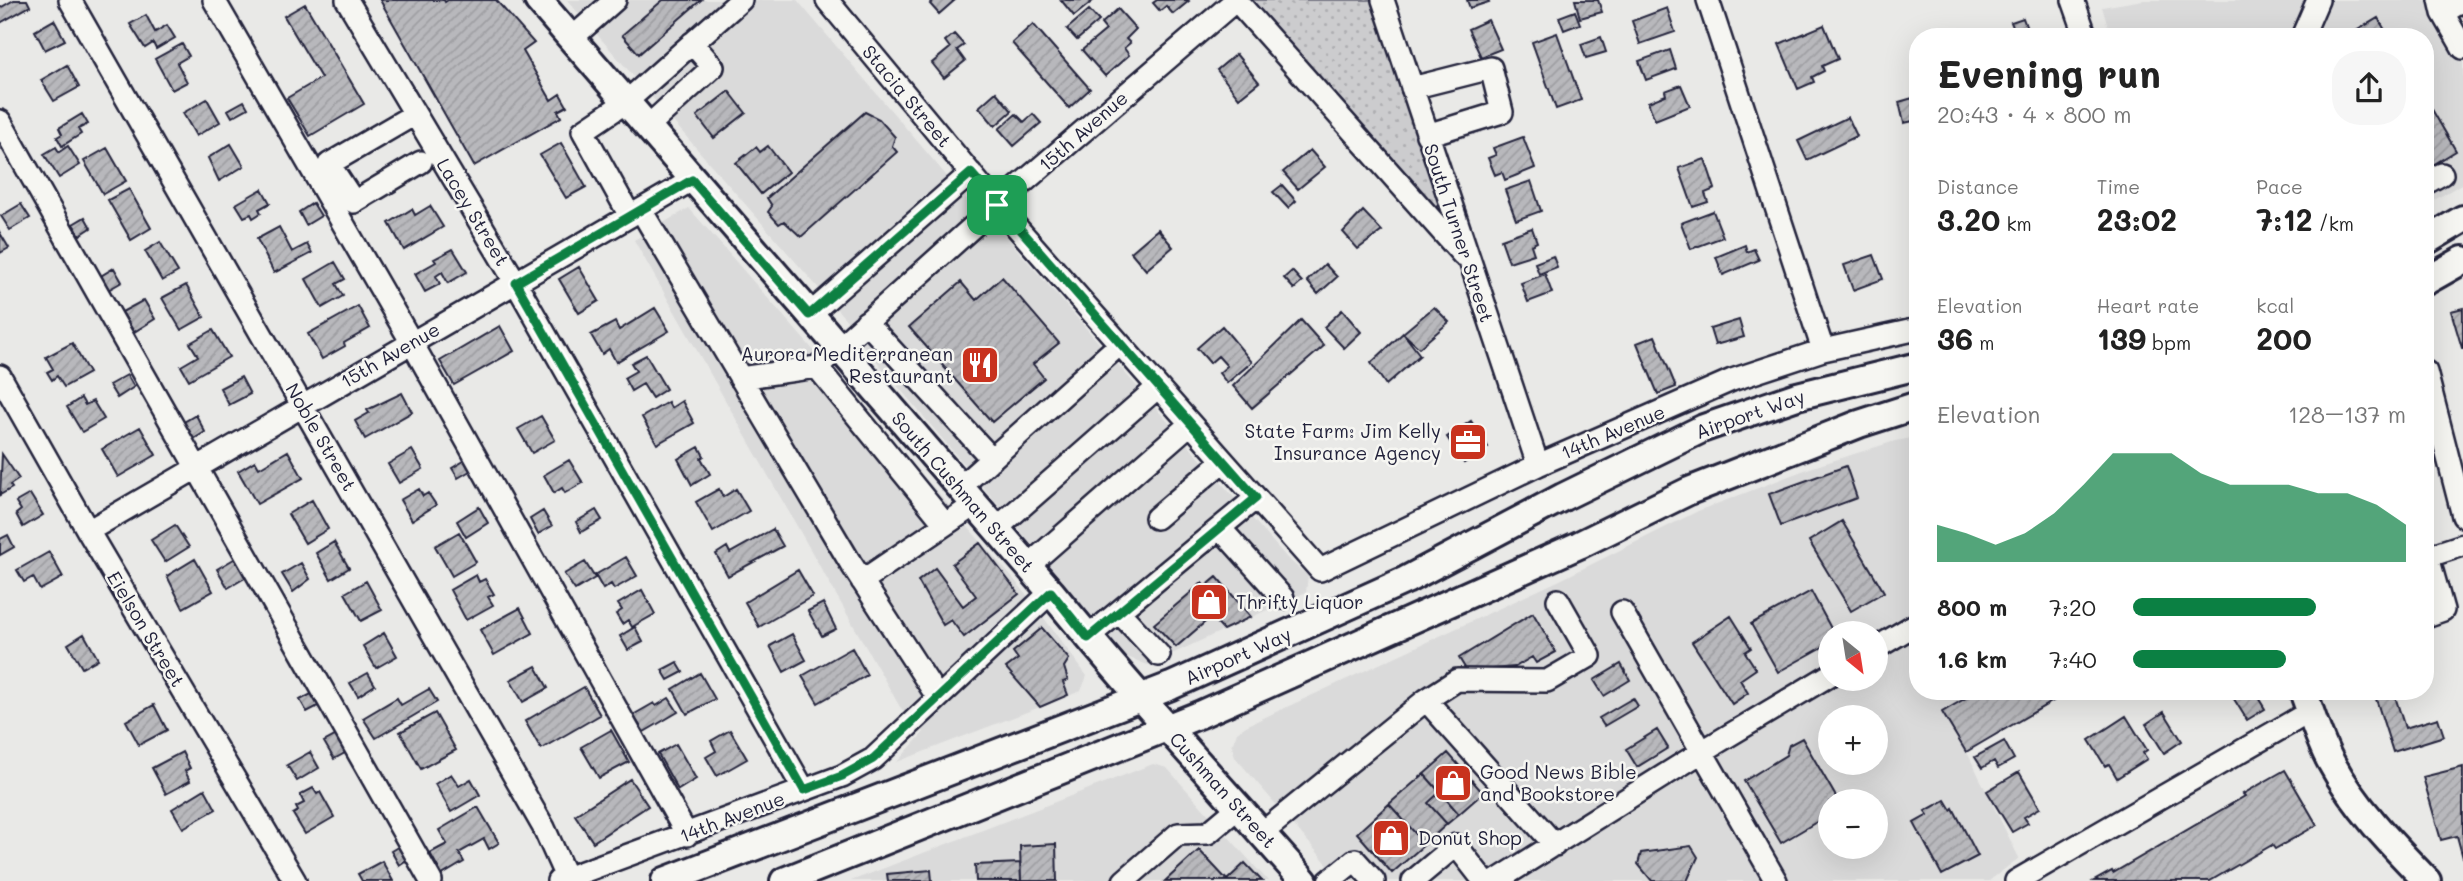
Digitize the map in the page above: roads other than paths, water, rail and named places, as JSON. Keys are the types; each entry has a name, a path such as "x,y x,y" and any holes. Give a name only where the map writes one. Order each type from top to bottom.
{"main road":[{"name":"South Cushman Street","path":"538,0 1142,699"},
{"path":"2434,237 2463,219"},
{"path":"2434,276 2463,260"},
{"name":"Airport Way","path":"665,881 1142,699 1406,580 1563,497 1704,428 1797,396 1909,368"},
{"name":"Airport Way","path":"784,881 1168,727 1579,545 1689,491 1822,438 1909,408"},
{"name":"Cushman Street","path":"1142,699 1304,881"},
{"path":"2307,701 2330,761 2349,792 2394,847 2427,881"}],"street":[{"name":"Noble Street","path":"70,0 544,828 562,879"},
{"path":"214,0 412,343 687,835"},
{"name":"Lacey Street","path":"347,0 516,283 804,790"},
{"path":"571,39 615,0"},
{"path":"741,0 626,102 583,131 740,378 862,581 938,698"},
{"name":"Stacia Street","path":"827,0 997,205 1320,570"},
{"name":"15th Avenue","path":"817,367 997,205 1236,0"},
{"path":"1236,0 1469,262"},
{"name":"South Turner Street","path":"1383,0 1538,465"},
{"path":"1708,0 1823,350"},
{"path":"2073,0 2083,28"},
{"path":"2306,28 2318,0"},
{"path":"2463,1 2442,6 2463,48"},
{"path":"647,127 713,67 692,43"},
{"path":"1412,88 1491,68 1502,112 1427,135"},
{"path":"415,114 329,164 354,202 421,162"},
{"path":"0,121 431,881"},
{"path":"809,315 971,173"},
{"name":"15th Avenue","path":"88,531 692,180"},
{"path":"866,322 992,459"},
{"name":"14th Avenue","path":"1320,570 1538,465 1732,380 1823,350 1909,331"},
{"path":"862,581 945,524 992,459 1120,344"},
{"path":"740,378 817,367 945,524"},
{"name":"Eielson Street","path":"0,376 88,531 295,881"},
{"path":"996,529 1158,387"},
{"path":"2434,403 2463,516"},
{"path":"1028,566 1190,424"},
{"path":"1156,518 1223,461"},
{"path":"1088,638 1256,498"},
{"path":"1220,528 1283,598"},
{"path":"2434,555 2463,545"},
{"path":"2434,580 2443,610 2434,613"},
{"name":"14th Avenue","path":"562,879 842,776 873,759 1051,592"},
{"path":"1262,833 1426,700 1457,680 1547,681 1590,656 1558,600"},
{"path":"1119,612 1158,655"},
{"path":"1622,612 1776,881"},
{"path":"1888,641 1909,628"},
{"path":"1496,881 1703,751 1818,683"},
{"path":"1426,700 1555,845"},
{"path":"2016,881 2307,701"},
{"path":"1124,881 1178,834 1208,832 1239,807"},
{"path":"1413,881 1456,845 1484,881"},
{"path":"1329,881 1356,860 1374,881"}],"place":[{"name":"Aurora Mediterranean Restaurant","path":"980,365"},
{"name":"State Farm: Jim Kelly Insurance Agency","path":"1468,442"},
{"name":"Thrifty Liquor","path":"1209,602"},
{"name":"Good News Bible and Bookstore","path":"1453,783"},
{"name":"Donut Shop","path":"1391,838"}]}
